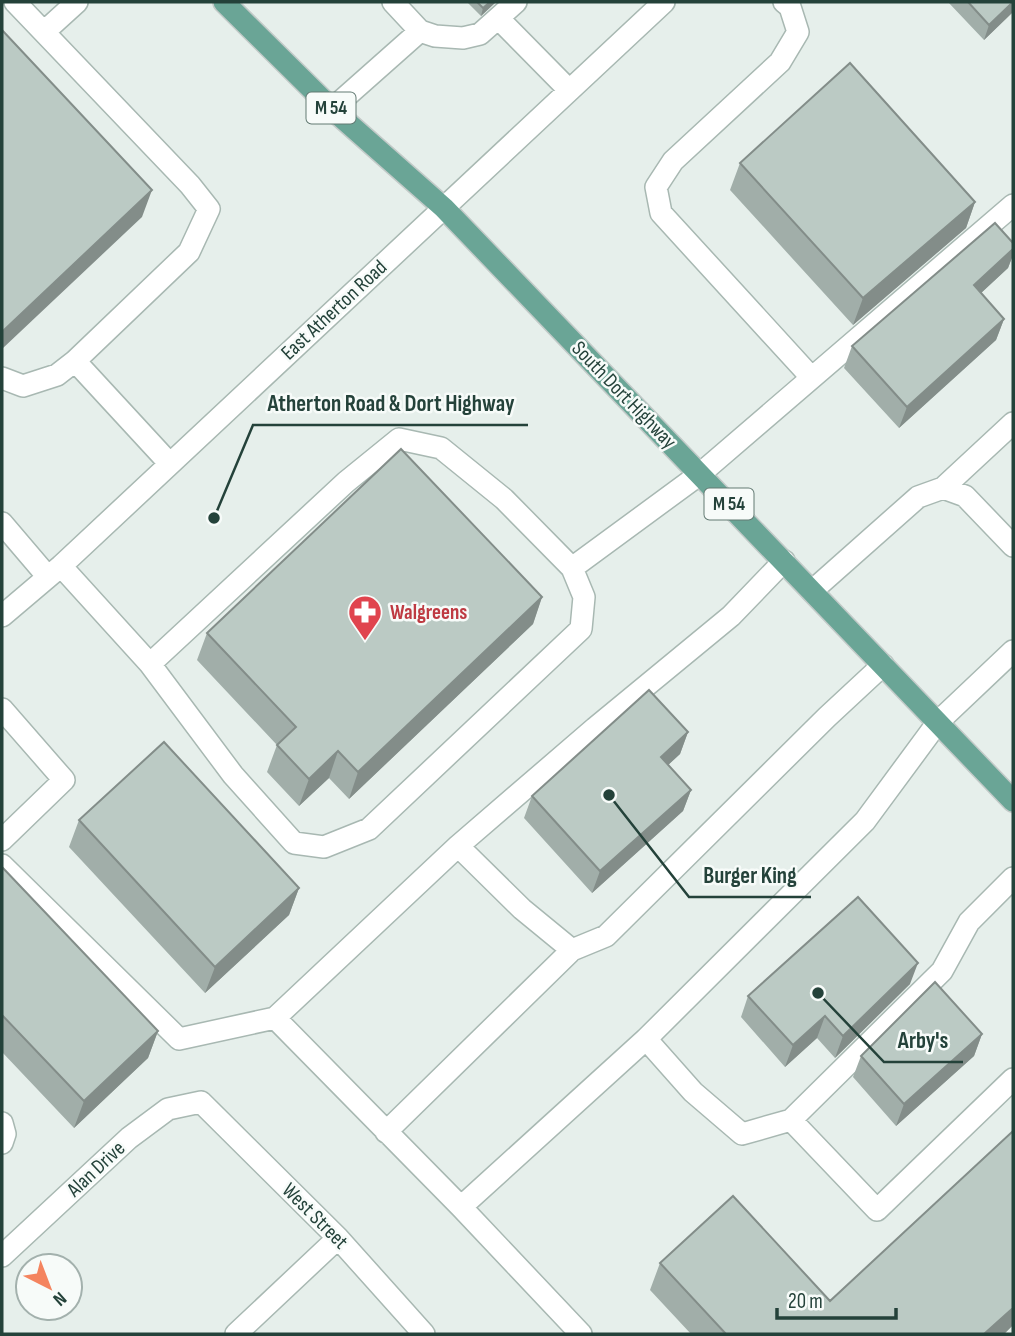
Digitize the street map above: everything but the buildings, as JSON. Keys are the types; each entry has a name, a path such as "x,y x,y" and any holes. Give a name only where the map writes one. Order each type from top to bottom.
{"main road":[{"name":"South Dort Highway","path":"235,6 332,109 444,208 1013,801"}],"street":[{"path":"2,378 23,386 57,375 75,361 189,252 209,209 190,185 15,2"},
{"path":"44,32 76,2"},
{"path":"393,2 419,31 435,36 463,38 480,34 516,2"},
{"path":"784,2 790,7 798,32 780,62 673,162 656,187 661,213 811,377"},
{"name":"East Atherton Road","path":"2,616 55,571 444,208 657,4"},
{"path":"498,18 569,90"},
{"path":"332,109 419,31"},
{"path":"572,568 699,474 1013,205"},
{"path":"75,361 170,464"},
{"path":"812,591 918,497 943,488 1013,423"},
{"path":"2,523 150,664 233,775 294,843 324,847 369,829 581,629 584,597 572,568 504,499 441,448 399,439 346,482 150,664"},
{"path":"943,488 965,496 1013,546"},
{"path":"2,865 179,1039 275,1018 458,846 731,615 784,561"},
{"path":"461,1207 646,1039 865,821 938,722 1013,651"},
{"path":"386,1132 572,950 606,936 883,665"},
{"path":"2,709 64,780 2,840"},
{"path":"458,846 522,909 572,950"},
{"path":"646,1039 693,1092 742,1134 791,1120 942,971 970,922 1013,878"},
{"path":"275,1018 461,1207 581,1334"},
{"path":"791,1120 877,1210 1013,1079"},
{"name":"West Street","path":"201,1102 338,1238 424,1334"},
{"name":"Alan Drive","path":"2,1255 129,1138 168,1109 201,1102"},
{"path":"2,1123 5,1135 2,1143"},
{"path":"236,1334 338,1238"}],"place":[{"name":"Atherton Road & Dort Highway","path":"214,518"},
{"name":"Walgreens","path":"365,642"},
{"name":"Burger King","path":"609,795"},
{"name":"Arby's","path":"818,993"}]}
